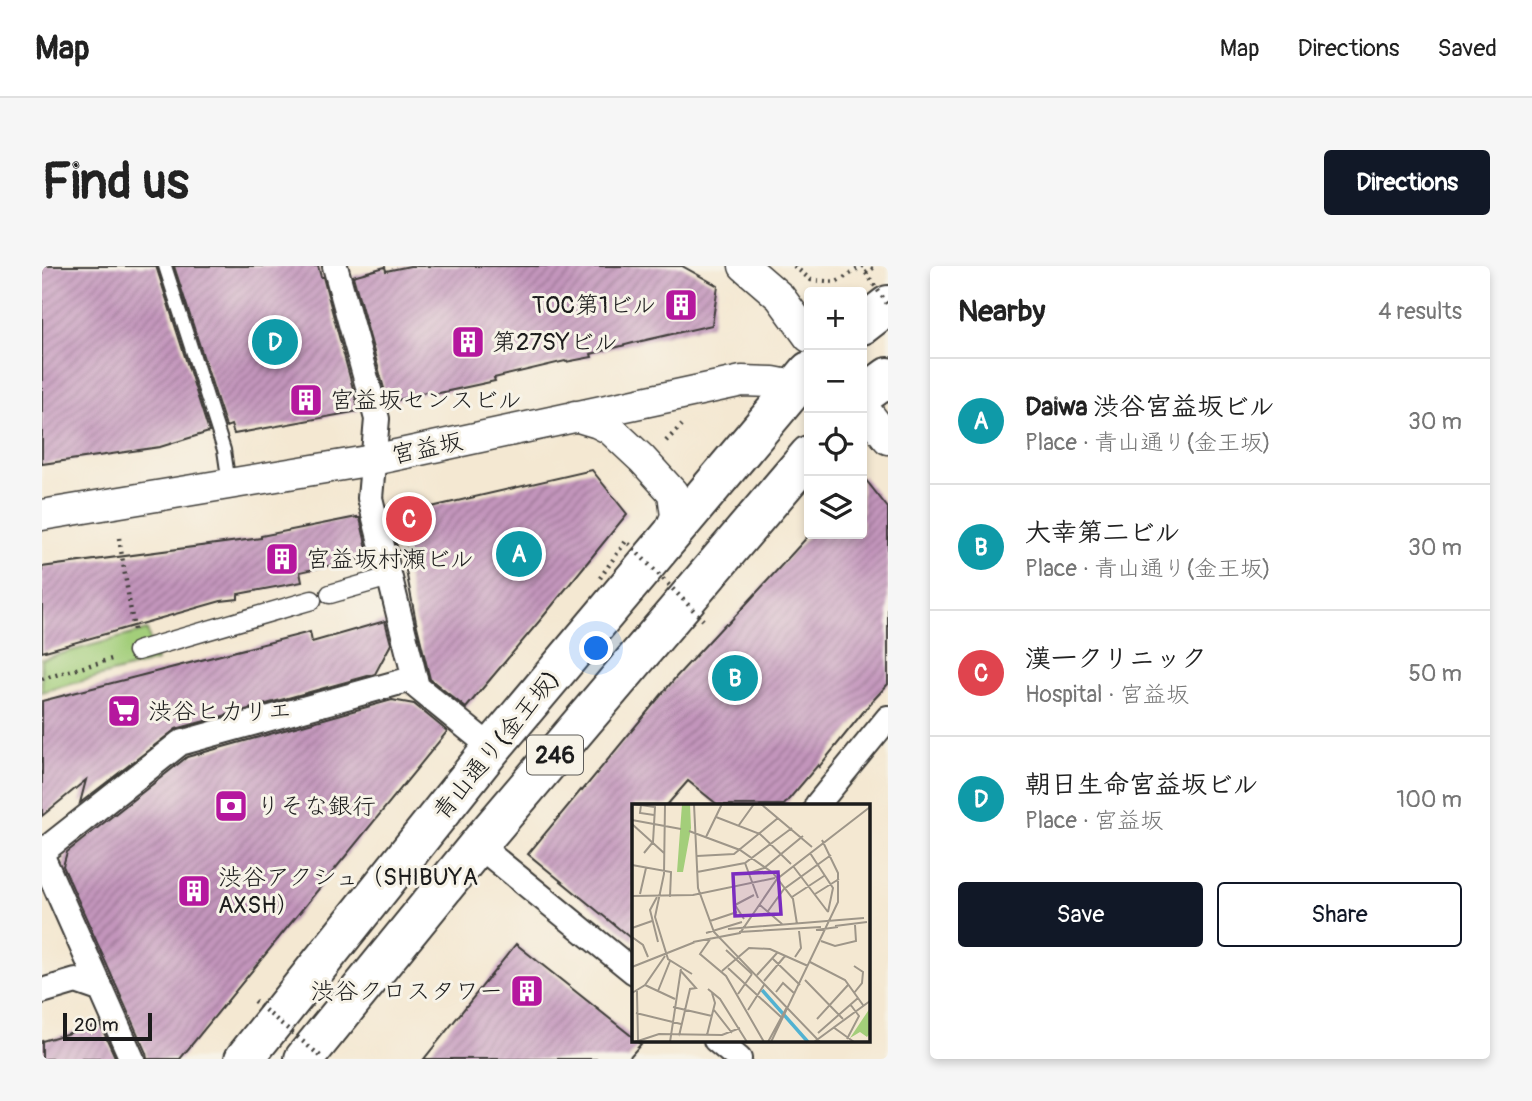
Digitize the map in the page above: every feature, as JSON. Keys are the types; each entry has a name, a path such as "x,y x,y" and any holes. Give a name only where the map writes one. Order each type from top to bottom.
{"highway":[{"path":"867,321 888,305"},
{"path":"867,392 888,377"},
{"name":"青山通り(金王坂)","path":"244,1059 492,748 666,540 804,383"},
{"name":"青山通り(金王坂)","path":"304,1059 478,845 804,461"}],"street":[{"path":"744,266 780,297 804,330"},
{"path":"341,268 377,419 370,498 417,687 492,748"},
{"name":"宮益坂","path":"42,515 373,460 742,382 804,382"},
{"path":"867,412 888,439"},
{"path":"575,416 610,429 673,493 676,516 666,540"},
{"path":"330,594 389,577"},
{"path":"137,651 312,600"},
{"path":"132,1059 42,854 180,744 415,678"},
{"path":"818,804 888,718"},
{"path":"478,845 632,970"},
{"path":"42,991 76,981 99,989"},
{"path":"718,1042 739,1059"}],"lane":[{"path":"165,266 223,450 229,484"}],"path":[{"path":"794,266 811,280 837,282 863,266"},
{"path":"876,266 866,274 888,305"},
{"path":"666,441 685,422"},
{"path":"42,680 137,651 119,538"},
{"path":"600,578 626,541 703,620"},
{"path":"254,1001 324,1059"}],"green space":[{"path":"147,630 156,661 42,692 42,659"}],"building":[{"path":"42,266 156,266 209,432 160,447 42,464"},
{"path":"174,266 318,266 359,411 234,434 231,425 226,427"},
{"path":"410,266 682,266 718,286 712,325 591,354 592,357 494,378 495,381 430,395 429,391 388,403 353,276 385,267 386,271"},
{"path":"592,470 627,514 466,708 430,679 402,550 398,551 389,511 426,503 427,508"},
{"path":"867,481 888,508 888,684 785,804 717,804 688,781 668,804 632,804 632,939 528,854 676,677 725,624 727,625 805,539 867,539"},
{"path":"360,518 369,557 300,572 302,582 238,594 238,599 221,601 42,652 42,567 261,538"},
{"name":"渋谷ヒカリエ","path":"385,621 391,644 375,674 176,729 80,803 86,780 42,816 42,701 310,632 312,642"},
{"name":"渋谷アクシュ（SHIBUYA AXSH）","path":"392,700 414,704 447,731 446,733 180,1059 147,1059 63,866 67,852 187,757"},
{"name":"渋谷クロスタワー","path":"516,944 632,1036 632,1042 641,1044 628,1059 424,1059"},
{"path":"100,1024 116,1059 42,1059 42,1041"}],"place":[{"name":"TOC第1ビル","path":"681,305"},
{"name":"朝日生命宮益坂ビル","path":"275,342"},
{"name":"第27SYビル","path":"468,342"},
{"name":"宮益坂センスビル","path":"306,400"},
{"name":"漢一クリニック","path":"409,519"},
{"name":"Daiwa 渋谷宮益坂ビル","path":"519,554"},
{"name":"宮益坂村瀬ビル","path":"282,559"},
{"name":"大幸第二ビル","path":"735,678"},
{"name":"渋谷ヒカリエ","path":"124,711"},
{"name":"りそな銀行","path":"231,806"},
{"name":"渋谷アクシュ（SHIBUYA AXSH）","path":"194,891"},
{"name":"渋谷クロスタワー","path":"527,991"}]}
